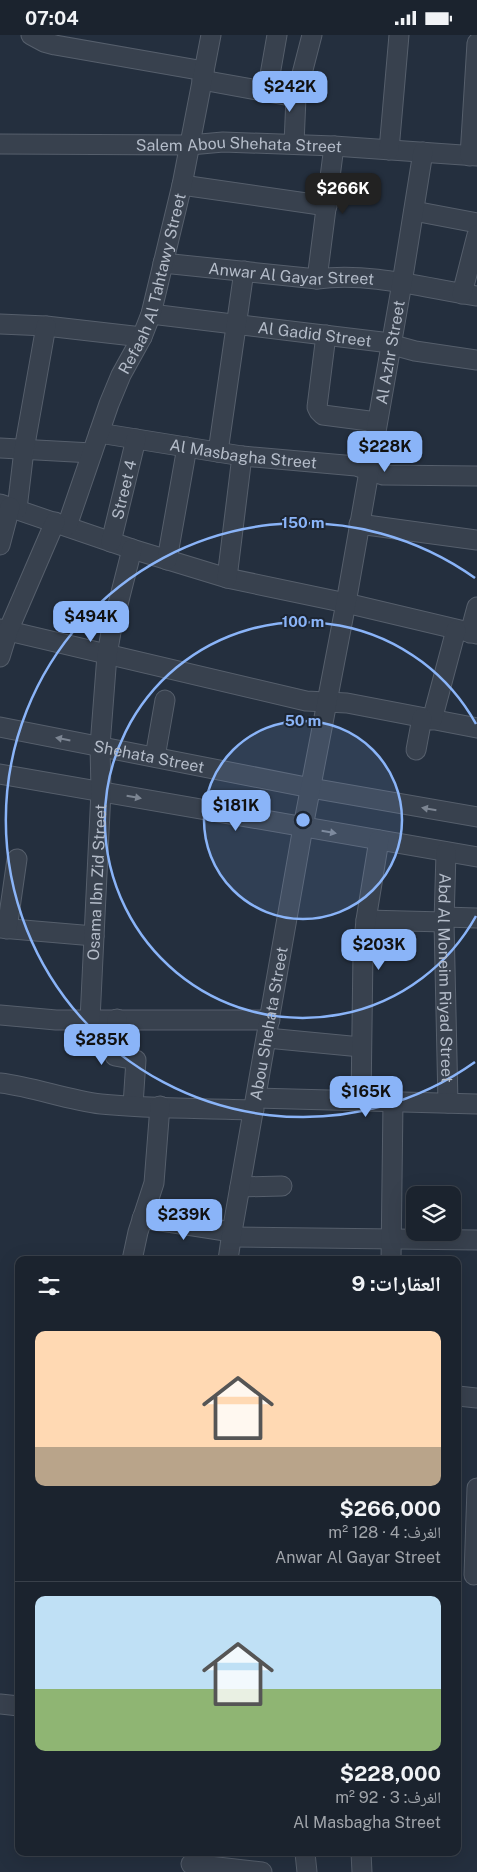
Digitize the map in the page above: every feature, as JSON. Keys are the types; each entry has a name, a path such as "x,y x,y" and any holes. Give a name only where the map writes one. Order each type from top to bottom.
{"street":[{"path":"31,35 55,45 203,75 267,92 296,97"},
{"name":"Refaah Al Tahtawy Street","path":"0,657 4,630 61,524 92,453 114,389 142,337 151,314 182,185 211,35"},
{"path":"267,92 277,35"},
{"path":"294,144 296,97 312,35"},
{"path":"389,150 399,35"},
{"path":"474,156 477,43"},
{"name":"Salem Abou Shehata Street","path":"0,144 190,145 223,142 334,146 474,156"},
{"path":"317,279 334,146"},
{"name":"Al Azhr Street","path":"311,788 346,603 423,152"},
{"path":"182,185 327,206"},
{"path":"414,211 477,223"},
{"path":"470,295 477,235"},
{"name":"Anwar Al Gayar Street","path":"163,263 317,279 339,276 402,283 470,295"},
{"path":"218,452 244,271"},
{"name":"Al Gadid Street","path":"151,314 326,335 477,360"},
{"path":"0,324 46,325 142,337"},
{"path":"0,545 24,450 46,325"},
{"path":"326,335 317,407 319,411 323,415 377,422"},
{"name":"Al Masbagha Street","path":"98,433 242,456 356,466 383,475 477,475"},
{"name":"Street 4","path":"111,542 136,439"},
{"path":"167,560 187,447"},
{"path":"0,448 92,453"},
{"path":"227,578 242,456"},
{"path":"9,507 132,549 227,578 346,603 468,632"},
{"path":"359,524 477,541"},
{"name":"Osama Ibn Zid Street","path":"90,1020 101,791 100,746 107,655 132,549"},
{"path":"416,750 427,719 468,632 477,607"},
{"path":"4,630 306,701 347,703 477,729"},
{"path":"155,757 165,700"},
{"name":"Shehata Street","path":"0,727 311,788 477,817"},
{"path":"0,774 477,857"},
{"name":"Abou Shehata Street","path":"229,1256 311,788"},
{"path":"361,1101 362,983 366,920 379,840"},
{"name":"Abd Al Moneim Riyad Street","path":"446,852 444,920 448,1103"},
{"path":"17,859 4,929 94,936"},
{"path":"366,920 477,918"},
{"path":"0,1015 56,1020 117,1019 268,1029 362,1047"},
{"path":"117,1019 115,1056 136,1060 133,1105"},
{"path":"0,1083 18,1085 76,1100 102,1104 160,1106 361,1101 477,1104"},
{"path":"391,1256 392,1102"},
{"path":"133,1256 142,1218 154,1183 160,1106"},
{"path":"240,1187 282,1186"},
{"path":"142,1218 232,1235 477,1240"},
{"path":"461,1396 477,1399"},
{"path":"469,1577 477,1488"},
{"path":"0,1704 15,1706"},
{"path":"305,1856 307,1872"},
{"path":"362,1856 362,1872"},
{"path":"191,1863 262,1872"}]}
